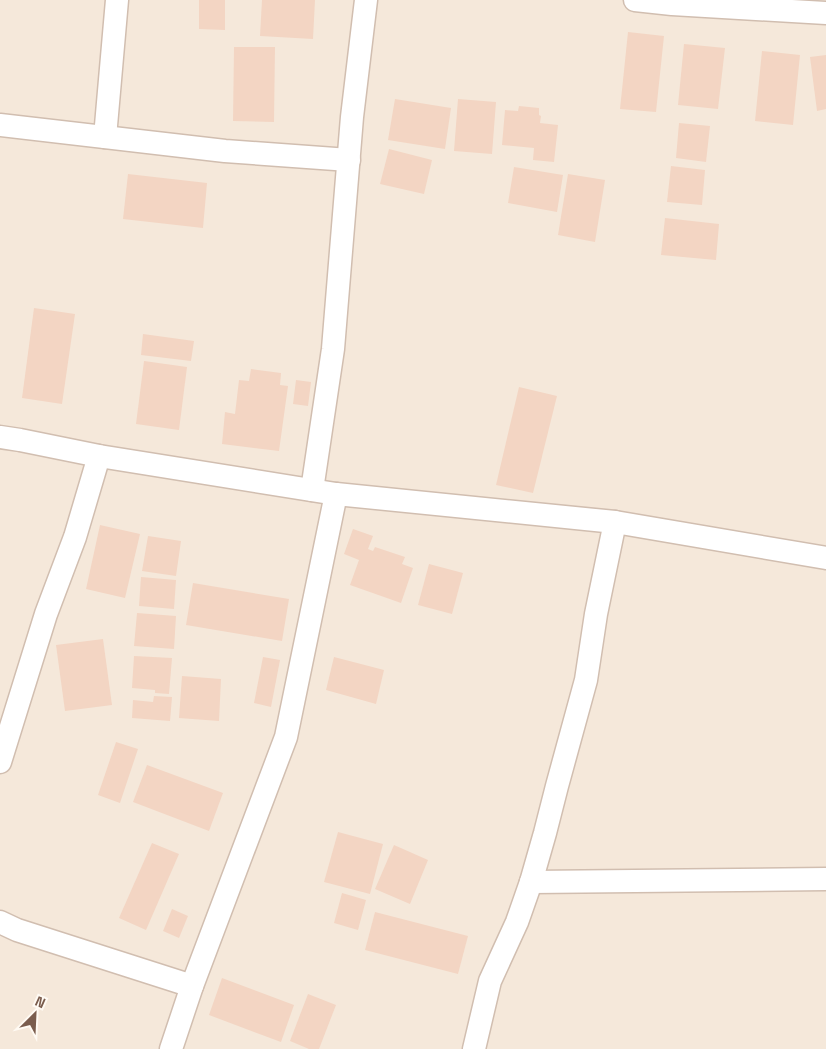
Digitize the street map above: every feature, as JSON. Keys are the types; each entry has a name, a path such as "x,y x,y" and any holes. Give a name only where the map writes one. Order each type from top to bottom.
{"street":[{"path":"105,137 117,0"},
{"path":"312,490 333,349 352,117 366,0"},
{"path":"635,0 826,13"},
{"path":"0,126 225,151 349,160"},
{"path":"0,438 336,494 615,522 826,558"},
{"path":"0,762 46,614 74,537 99,456"},
{"path":"171,1049 192,986 286,737 336,494"},
{"path":"474,1049 490,981 517,922 531,882 586,680 596,614 615,522"},
{"path":"531,882 826,878"},
{"path":"0,922 17,930 192,986"}],"shaded area":[{"path":"0,0 826,0 826,1049 0,1049"}],"building":[{"path":"199,0 225,0 225,30 199,29"},
{"path":"262,0 315,0 313,39 260,36"},
{"path":"628,32 664,36 656,112 620,109"},
{"path":"684,44 725,48 718,109 678,105"},
{"path":"234,47 275,47 274,122 233,121"},
{"path":"762,51 800,55 793,125 755,121"},
{"path":"826,55 826,109 817,111 810,57"},
{"path":"395,99 451,108 445,149 388,140"},
{"path":"458,99 496,102 492,154 454,151"},
{"path":"519,106 539,108 540,123 558,125 554,162 533,160 534,148 502,145 505,110 518,111"},
{"path":"679,123 710,126 706,162 676,158"},
{"path":"389,149 432,160 424,194 380,184"},
{"path":"671,166 705,170 702,205 667,202"},
{"path":"514,167 563,175 557,212 508,203"},
{"path":"128,174 207,183 203,228 123,219"},
{"path":"568,174 605,180 595,242 558,235"},
{"path":"665,218 719,224 716,260 661,255"},
{"path":"34,308 75,314 62,404 22,398"},
{"path":"143,334 194,341 191,361 141,355"},
{"path":"144,361 187,367 179,430 136,424"},
{"path":"251,369 281,373 280,385 288,386 279,451 222,444 225,412 235,414 239,380 249,381"},
{"path":"296,380 311,382 308,406 293,404"},
{"path":"519,387 557,396 533,493 496,485"},
{"path":"100,525 140,534 125,598 86,589"},
{"path":"353,529 373,536 368,549 373,551 375,547 405,557 402,564 413,568 401,603 350,585 359,560 344,554"},
{"path":"148,536 181,541 176,576 142,571"},
{"path":"429,564 463,573 452,614 418,605"},
{"path":"141,577 176,580 174,609 139,606"},
{"path":"193,583 289,599 282,641 186,625"},
{"path":"137,613 176,616 174,649 134,646"},
{"path":"103,639 112,705 65,711 56,645"},
{"path":"134,656 172,658 169,694 155,693 155,690 132,688"},
{"path":"263,657 280,660 271,707 254,703"},
{"path":"334,657 384,670 376,704 326,690"},
{"path":"182,676 221,679 219,721 179,718"},
{"path":"154,696 172,697 170,721 132,718 133,700 153,702"},
{"path":"116,742 138,749 120,803 98,795"},
{"path":"147,765 223,793 209,831 133,802"},
{"path":"338,832 383,844 370,894 324,882"},
{"path":"152,843 179,854 146,930 119,918"},
{"path":"394,845 428,860 410,904 375,889"},
{"path":"342,893 366,900 358,930 334,923"},
{"path":"172,909 188,916 179,938 163,931"},
{"path":"375,912 468,936 458,974 365,950"},
{"path":"222,978 294,1005 281,1042 209,1015"},
{"path":"308,994 336,1005 319,1049 309,1049 290,1041"}]}
